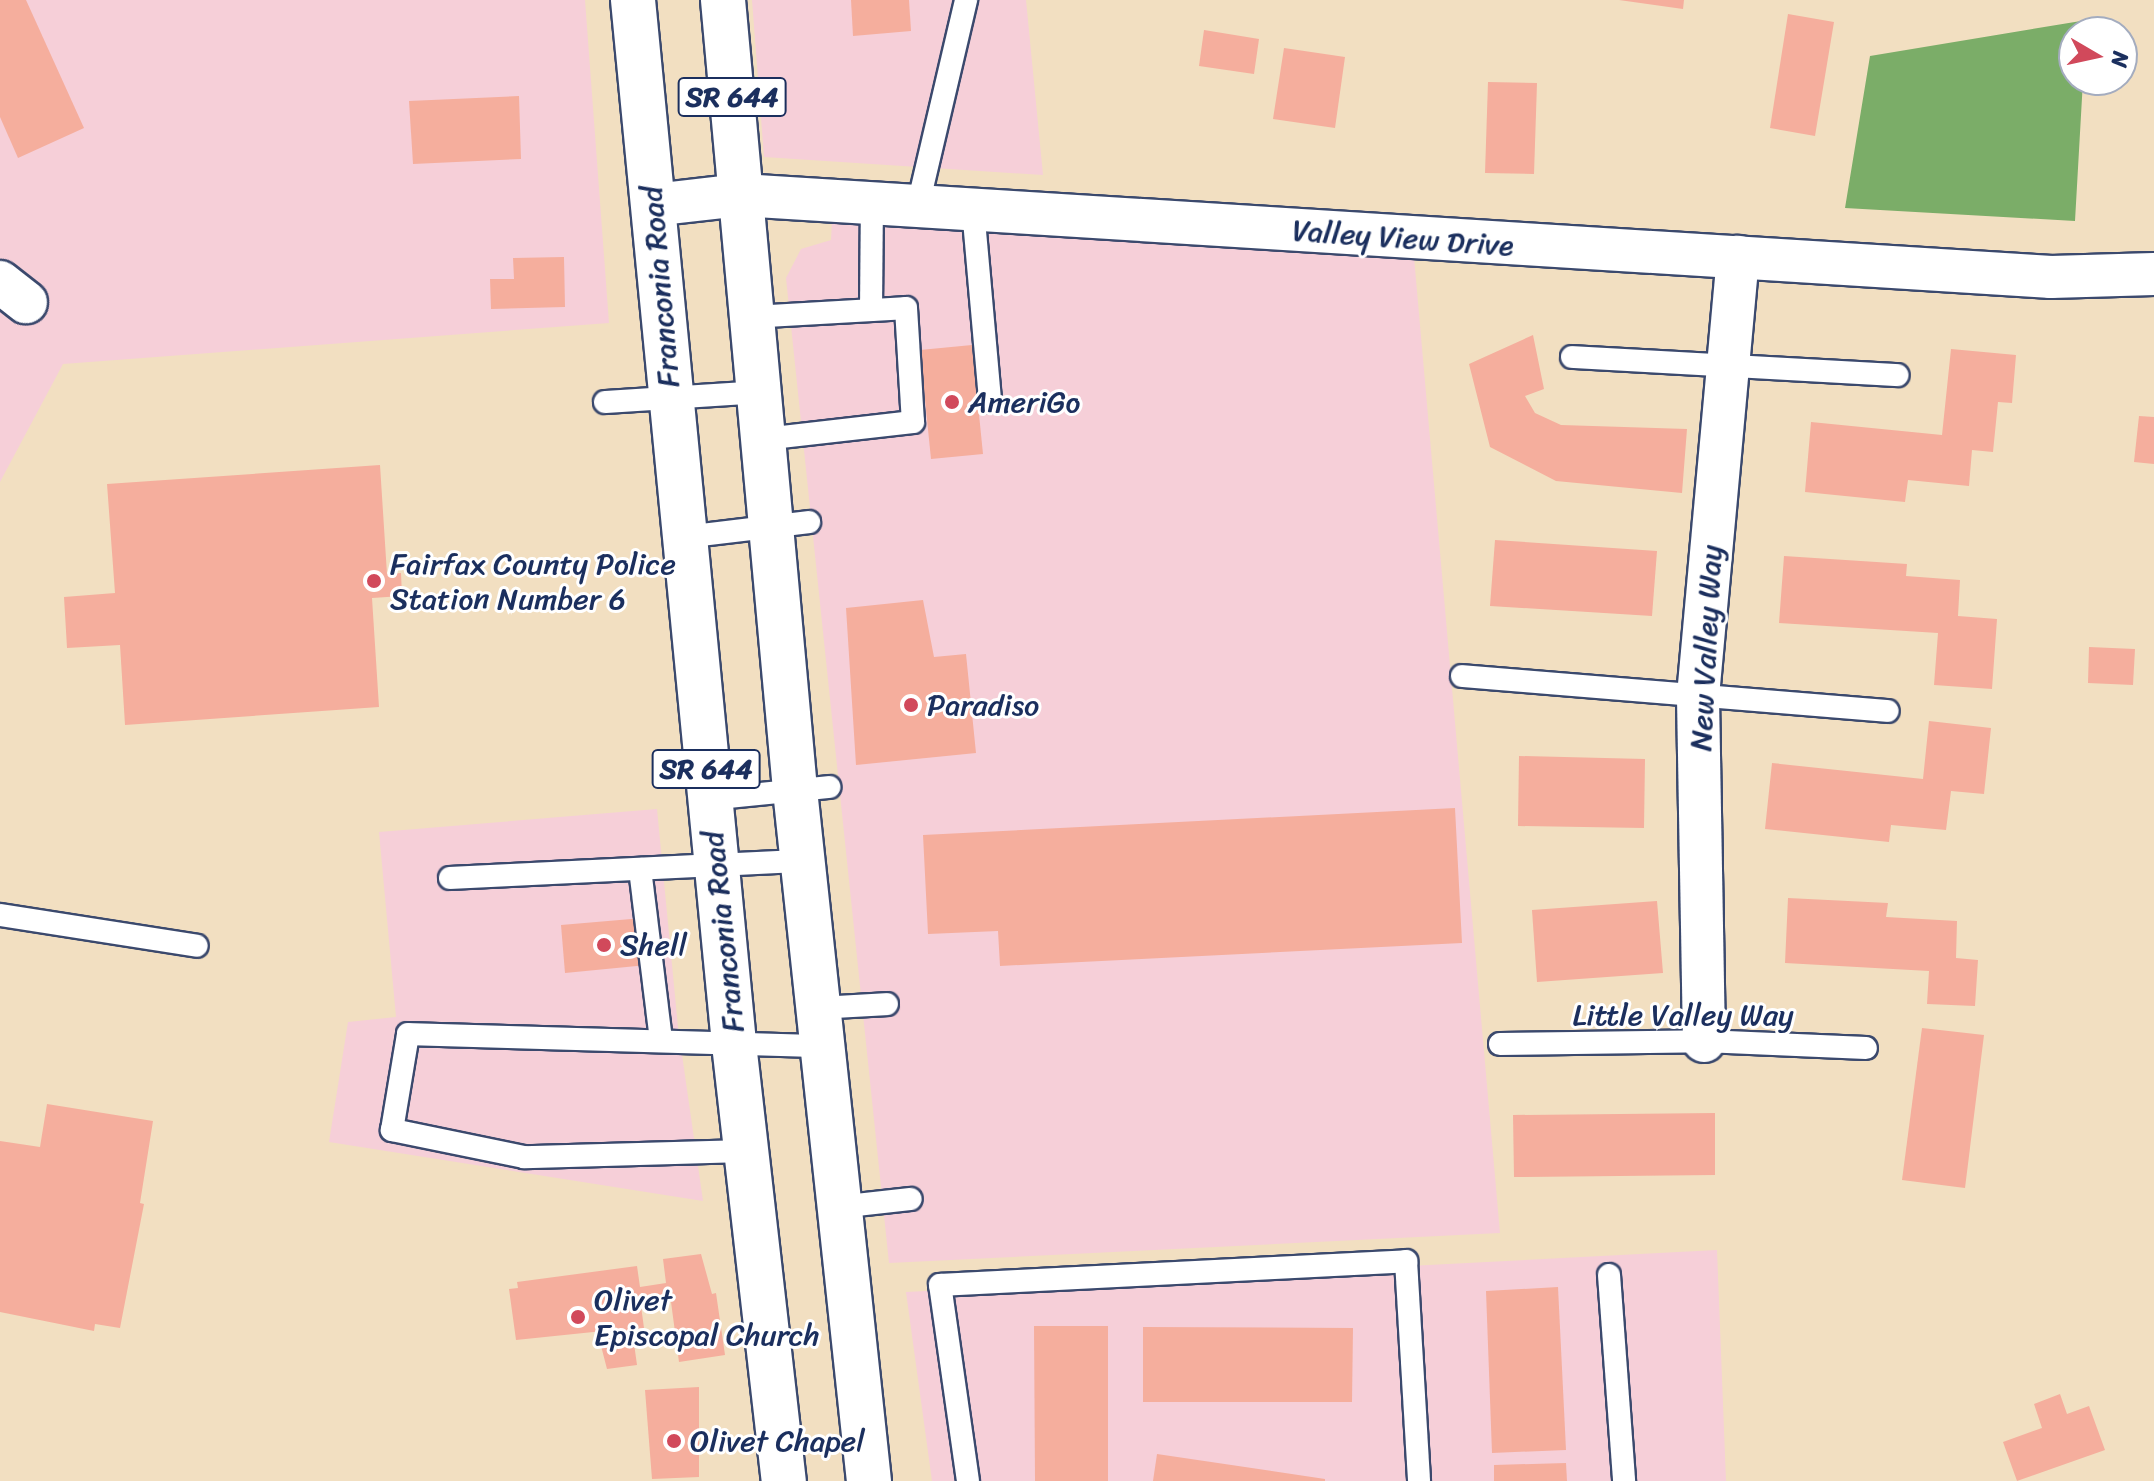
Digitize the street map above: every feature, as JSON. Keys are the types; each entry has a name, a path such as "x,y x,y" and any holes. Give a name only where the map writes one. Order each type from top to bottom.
{"main road":[{"name":"Franconia Road","path":"633,0 709,799 745,1151 784,1481"},
{"name":"SR 644","path":"723,0 763,439 790,524 812,788 803,861 869,1481"}],"street":[{"name":"Valley View Drive","path":"653,205 741,195 2051,277 2154,274"},
{"name":"New Valley Way","path":"1704,1041 1698,696 1738,257"}],"lane":[{"path":"918,205 966,0"},
{"path":"871,310 872,202"},
{"path":"973,209 990,401"},
{"path":"751,317 906,308 913,422 763,439"},
{"path":"1572,357 1898,375"},
{"path":"605,402 758,392"},
{"path":"684,537 790,524"},
{"path":"1462,676 1888,711"},
{"path":"709,799 812,788"},
{"path":"450,878 803,861"},
{"path":"640,869 661,1041"},
{"path":"0,915 197,946"},
{"path":"745,1151 524,1157 392,1130 408,1034 734,1044 819,1027 887,1004"},
{"name":"Little Valley Way","path":"1500,1044 1704,1041 1866,1048"},
{"path":"838,1207 911,1199"},
{"path":"968,1481 940,1285 1406,1261 1419,1481"},
{"path":"1609,1275 1624,1481"}],"shaded area":[{"path":"0,0 585,0 609,323 63,364 0,482"},
{"path":"752,0 1026,0 1043,175 764,157"},
{"path":"832,220 1414,257 1500,1233 889,1263 786,278 801,249 831,240"},
{"path":"657,809 678,1027 703,1201 329,1142 348,1022 396,1017 379,832"},
{"path":"1717,1250 1726,1481 932,1481 906,1292"}],"green space":[{"path":"2058,25 2058,96 2082,96 2075,221 1845,208 1870,56"}],"building":[{"path":"0,0 26,0 84,128 18,158 0,117"},
{"path":"851,0 909,0 911,31 853,36"},
{"path":"1619,0 1684,0 1683,9"},
{"path":"1788,14 1834,22 1815,136 1770,128"},
{"path":"1204,30 1259,39 1254,74 1199,66"},
{"path":"1284,48 1345,57 1335,128 1273,119"},
{"path":"1488,82 1537,83 1534,174 1485,173"},
{"path":"519,96 521,159 413,164 409,101"},
{"path":"564,257 565,307 491,309 490,279 514,279 513,258"},
{"path":"1533,335 1544,389 1525,396 1535,413 1561,425 1687,429 1682,493 1556,481 1490,447 1469,364"},
{"name":"AmeriGo","path":"972,345 983,454 931,459 920,350"},
{"path":"1951,349 2016,355 2012,403 1998,402 1993,452 1972,450 1969,486 1908,480 1905,502 1805,492 1811,422 1942,435"},
{"path":"2139,416 2154,417 2154,464 2134,462"},
{"path":"380,465 387,574 401,573 402,596 372,598 379,707 125,725 120,645 67,648 64,597 115,593 107,484"},
{"path":"1495,540 1657,551 1652,616 1490,606"},
{"path":"1784,556 1907,564 1906,576 1960,580 1958,616 1997,619 1992,689 1934,685 1938,633 1779,623"},
{"name":"Paradiso","path":"923,600 934,657 966,654 976,753 856,765 846,608"},
{"path":"2089,647 2135,649 2133,685 2088,683"},
{"path":"1929,721 1991,728 1984,794 1951,791 1946,830 1891,825 1889,842 1765,829 1772,763 1923,779"},
{"path":"1519,756 1645,759 1644,828 1518,826"},
{"path":"1455,808 1462,943 1000,966 998,931 928,934 923,835"},
{"path":"1788,898 1888,903 1886,917 1957,921 1956,958 1978,960 1975,1006 1927,1004 1929,971 1785,963"},
{"path":"1657,901 1663,973 1537,982 1532,910"},
{"name":"Shell","path":"643,918 647,965 565,973 561,925"},
{"path":"1922,1028 1984,1035 1965,1188 1902,1180"},
{"path":"47,1104 153,1121 140,1203 144,1204 120,1328 95,1324 94,1331 0,1312 0,1141 40,1147"},
{"path":"1715,1113 1715,1175 1514,1177 1513,1115"},
{"name":"Olivet Episcopal Church","path":"701,1254 712,1294 716,1293 725,1355 679,1362 671,1302 641,1306 644,1328 632,1329 637,1365 607,1369 600,1342 603,1331 516,1340 509,1289 518,1288 517,1282 637,1266 640,1287 666,1283 663,1259"},
{"path":"1558,1287 1566,1450 1492,1453 1486,1291"},
{"path":"1034,1326 1108,1326 1108,1481 1035,1481"},
{"path":"1143,1327 1353,1328 1352,1402 1143,1402"},
{"name":"Olivet Chapel","path":"699,1387 699,1477 652,1479 645,1390"},
{"path":"2060,1394 2067,1414 2089,1406 2105,1450 2017,1481 2003,1442 2042,1428 2034,1404"},
{"path":"1157,1454 1325,1479 1325,1481 1153,1481"},
{"path":"1566,1463 1567,1481 1494,1481 1494,1465"}],"place":[{"name":"AmeriGo","path":"952,402"},
{"name":"Fairfax County Police Station Number 6","path":"374,581"},
{"name":"Paradiso","path":"911,705"},
{"name":"Shell","path":"604,945"},
{"name":"Olivet Episcopal Church","path":"578,1317"},
{"name":"Olivet Chapel","path":"674,1441"}]}
